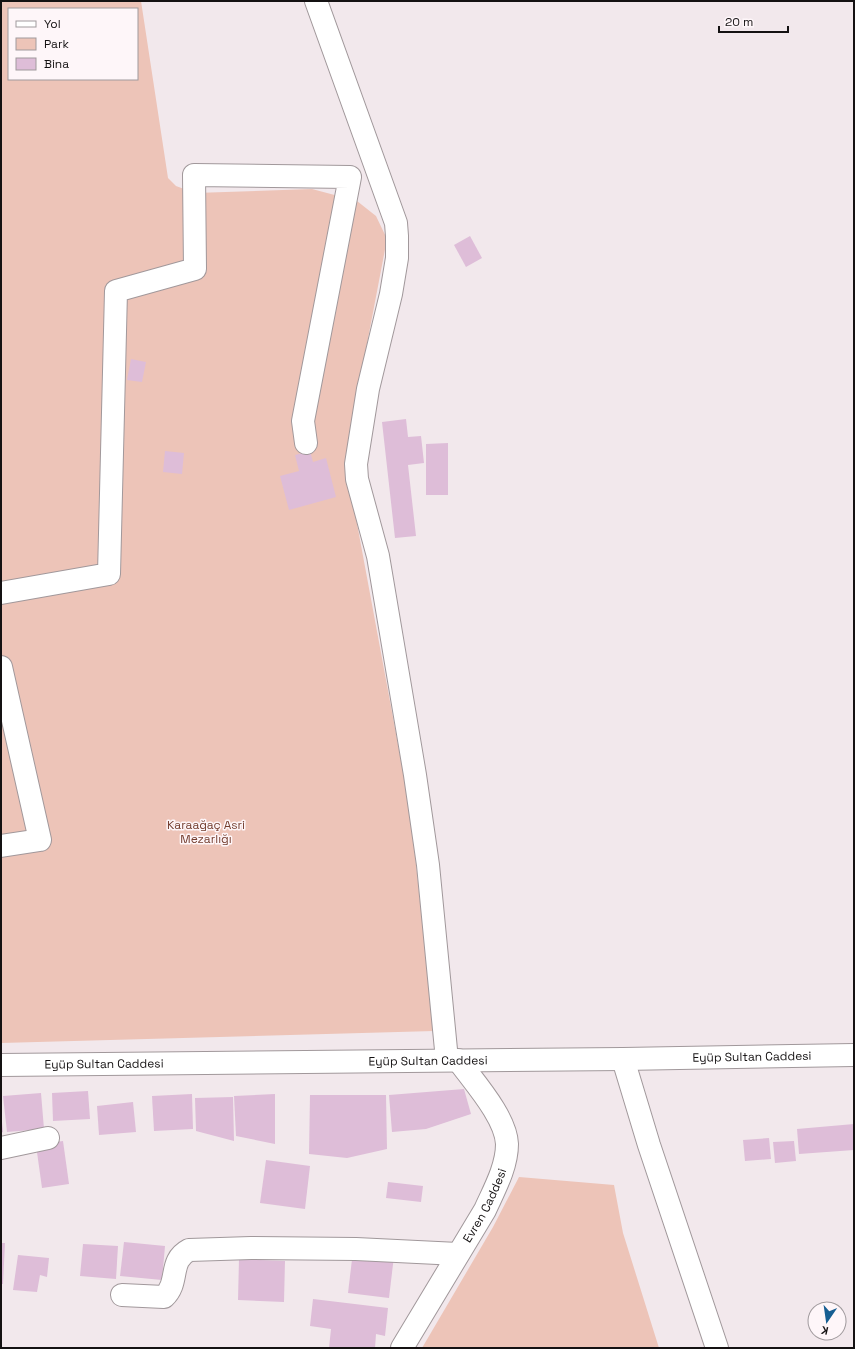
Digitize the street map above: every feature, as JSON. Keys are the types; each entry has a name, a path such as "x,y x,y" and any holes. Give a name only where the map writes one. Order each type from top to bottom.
{"street":[{"path":"316,1 396,223 397,258 391,294 368,389 356,464 357,479 378,556 415,775 428,865 452,1060"},
{"path":"1,594 109,574 116,291 195,269 194,175 350,177 303,421 306,443"},
{"path":"1,667 40,840 1,846"},
{"name":"Eyüp Sultan Caddesi","path":"1,1065 623,1059 854,1055"},
{"path":"623,1059 649,1145 717,1348"},
{"name":"Evren Caddesi","path":"402,1348 485,1210 496,1186 504,1162 506,1144 504,1128 495,1111 452,1060"},
{"path":"1,1148 48,1138"},
{"path":"122,1295 164,1297 170,1291 177,1263 182,1254 189,1250 252,1248 356,1249 458,1254"}],"green space":[{"name":"Karaağaç Asri Mezarlığı","path":"1,1 141,1 168,178 176,186 195,193 312,189 357,201 376,216 387,239 345,459 410,809 434,1031 1,1043"},
{"path":"519,1177 614,1185 623,1233 659,1348 422,1348 493,1227"}],"building":[{"path":"470,236 482,258 466,267 454,245"},
{"path":"131,359 146,362 142,382 127,380"},
{"path":"406,419 408,437 421,436 424,463 408,465 416,536 395,538 382,422"},
{"path":"448,443 448,495 426,495 426,444"},
{"path":"165,451 184,453 182,474 163,472"},
{"path":"310,451 313,462 326,458 336,497 289,510 280,476 299,471 295,455"},
{"path":"464,1089 471,1114 426,1129 392,1132 389,1095"},
{"path":"88,1091 90,1119 53,1121 52,1093"},
{"path":"41,1093 44,1129 7,1132 3,1096"},
{"path":"192,1094 193,1129 154,1131 152,1096"},
{"path":"275,1094 275,1144 236,1136 234,1096"},
{"path":"310,1095 386,1095 387,1149 347,1158 309,1154"},
{"path":"233,1097 234,1141 196,1131 195,1098"},
{"path":"133,1102 136,1132 99,1135 97,1106"},
{"path":"1,1122 3,1132 1,1133"},
{"path":"854,1124 854,1150 799,1154 797,1129"},
{"path":"769,1138 771,1159 745,1161 743,1140"},
{"path":"63,1141 69,1184 42,1188 36,1145"},
{"path":"794,1141 796,1161 775,1163 773,1142"},
{"path":"266,1160 310,1166 305,1209 260,1203"},
{"path":"388,1182 423,1186 421,1202 386,1198"},
{"path":"124,1242 165,1246 162,1280 120,1276"},
{"path":"1,1243 5,1243 3,1284 1,1284"},
{"path":"83,1244 118,1246 116,1279 80,1276"},
{"path":"353,1251 394,1256 389,1298 348,1293"},
{"path":"18,1255 49,1258 47,1277 40,1275 37,1292 13,1290"},
{"path":"239,1259 285,1261 284,1302 238,1300"},
{"path":"313,1299 388,1308 385,1336 376,1334 375,1348 329,1348 331,1329 310,1326"}]}
